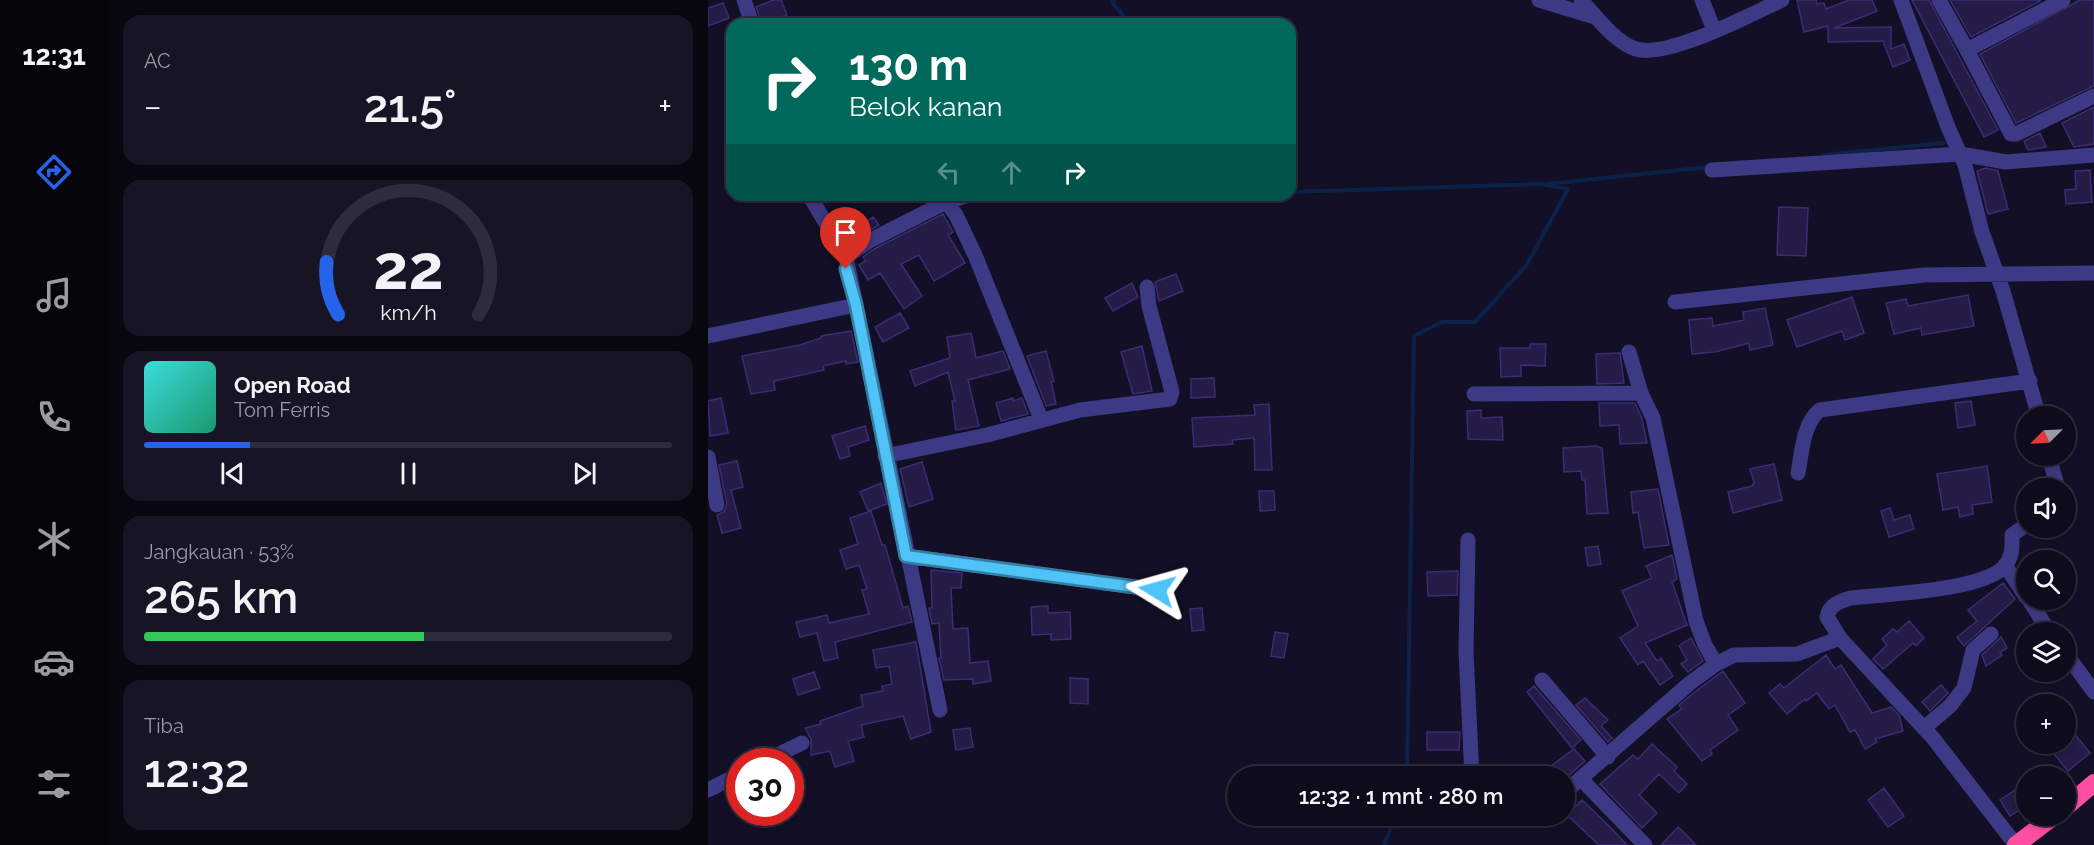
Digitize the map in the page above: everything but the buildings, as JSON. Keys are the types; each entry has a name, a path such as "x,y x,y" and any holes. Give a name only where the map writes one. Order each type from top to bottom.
{"highway":[{"path":"2076,798 2094,783"},
{"path":"2016,845 2041,826"}],"street":[{"path":"744,0 750,18"},
{"path":"1539,0 1598,18"},
{"path":"1581,0 1626,43 1635,48 1650,51 1673,46 1782,0"},
{"path":"1702,0 1714,30"},
{"path":"1901,0 1960,153 2036,406"},
{"path":"1939,0 2011,134 2016,134 2094,96"},
{"path":"1967,50 2063,0"},
{"path":"1712,170 1960,153 2006,162 2094,155"},
{"path":"813,201 846,257 885,456 940,710"},
{"path":"846,257 868,241 939,201"},
{"path":"946,201 956,215 975,255 1041,419"},
{"path":"1675,302 1924,275 2094,273"},
{"path":"885,456 987,435 1080,410 1172,397 1149,306 1148,287"},
{"path":"708,336 856,305"},
{"path":"1629,352 1641,393 1653,418 1696,621 1705,645 1716,664"},
{"path":"1798,472 1807,428 1813,416 1820,410 2030,381"},
{"path":"1474,394 1641,393"},
{"path":"708,457 711,488 717,505"},
{"path":"2016,532 2012,535 2012,555 2006,565 1982,578 1956,586 1851,598 1838,602 1828,610 1827,617 1840,639 1924,728 2016,845"},
{"path":"1468,540 1466,652 1471,766"},
{"path":"906,556 1157,590"},
{"path":"2006,565 2016,580"},
{"path":"1924,728 1950,705 1964,688 1973,650 1992,634"},
{"path":"1575,785 1690,683 1716,664 1734,655 1797,654 1840,639"},
{"path":"2076,668 2094,692"},
{"path":"1542,680 1608,757"},
{"path":"792,748 802,743"},
{"path":"709,784 726,779"},
{"path":"1582,780 1646,845"}],"waterway":[{"path":"1114,0 1112,2 1125,18"},
{"path":"1823,155 1944,143"},
{"path":"1548,184 1708,167"},
{"path":"1296,192 1541,184 1568,189 1526,266 1475,322 1442,322 1414,336 1407,766"},
{"path":"1384,845 1392,826"}],"route":[{"path":"846,269 856,305 906,556 1157,590"}]}
